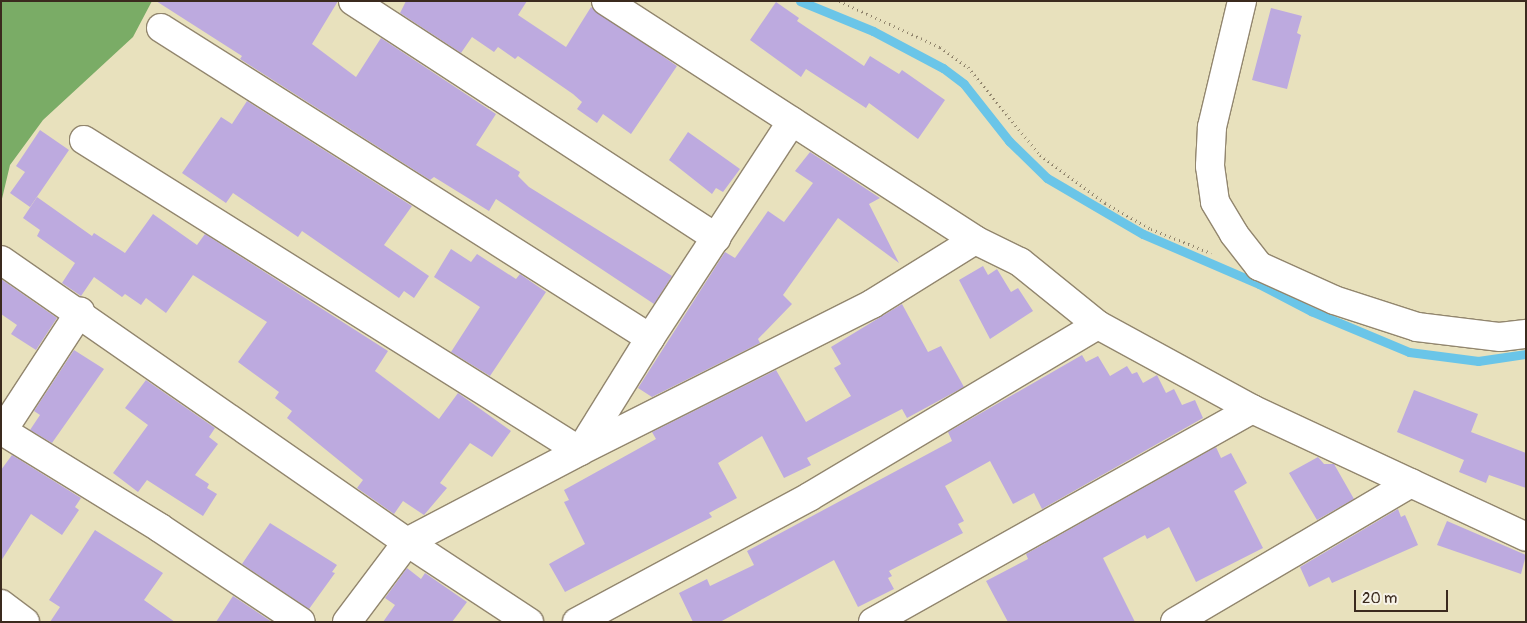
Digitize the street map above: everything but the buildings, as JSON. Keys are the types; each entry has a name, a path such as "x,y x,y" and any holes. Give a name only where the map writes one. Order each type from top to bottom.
{"street":[{"path":"353,1 717,238"},
{"path":"606,1 975,240 1020,262 1098,325 1252,409 1526,537"},
{"path":"1242,1 1212,127 1210,166 1215,202 1234,234 1259,266 1334,300 1417,327 1500,337 1526,334"},
{"path":"161,28 650,338"},
{"path":"580,452 650,338 792,121"},
{"path":"84,140 580,452"},
{"path":"347,622 407,542 872,304 975,240"},
{"path":"1,260 80,312 407,542 529,622"},
{"path":"80,312 2,431 160,528 301,622"},
{"path":"577,622 809,497 1098,325"},
{"path":"873,622 1252,409"},
{"path":"1175,622 1411,483"},
{"path":"1,604 25,622"}],"path":[{"path":"839,1 903,28 968,67 1040,155 1105,202 1152,229 1227,260 1259,266"}],"green space":[{"path":"1,1 152,1 133,37 43,120 10,165 1,203"}],"waterway":[{"path":"800,1 873,31 943,68 964,84 1009,141 1047,178 1143,234 1259,284 1311,311 1409,352 1478,361 1526,354"}]}
